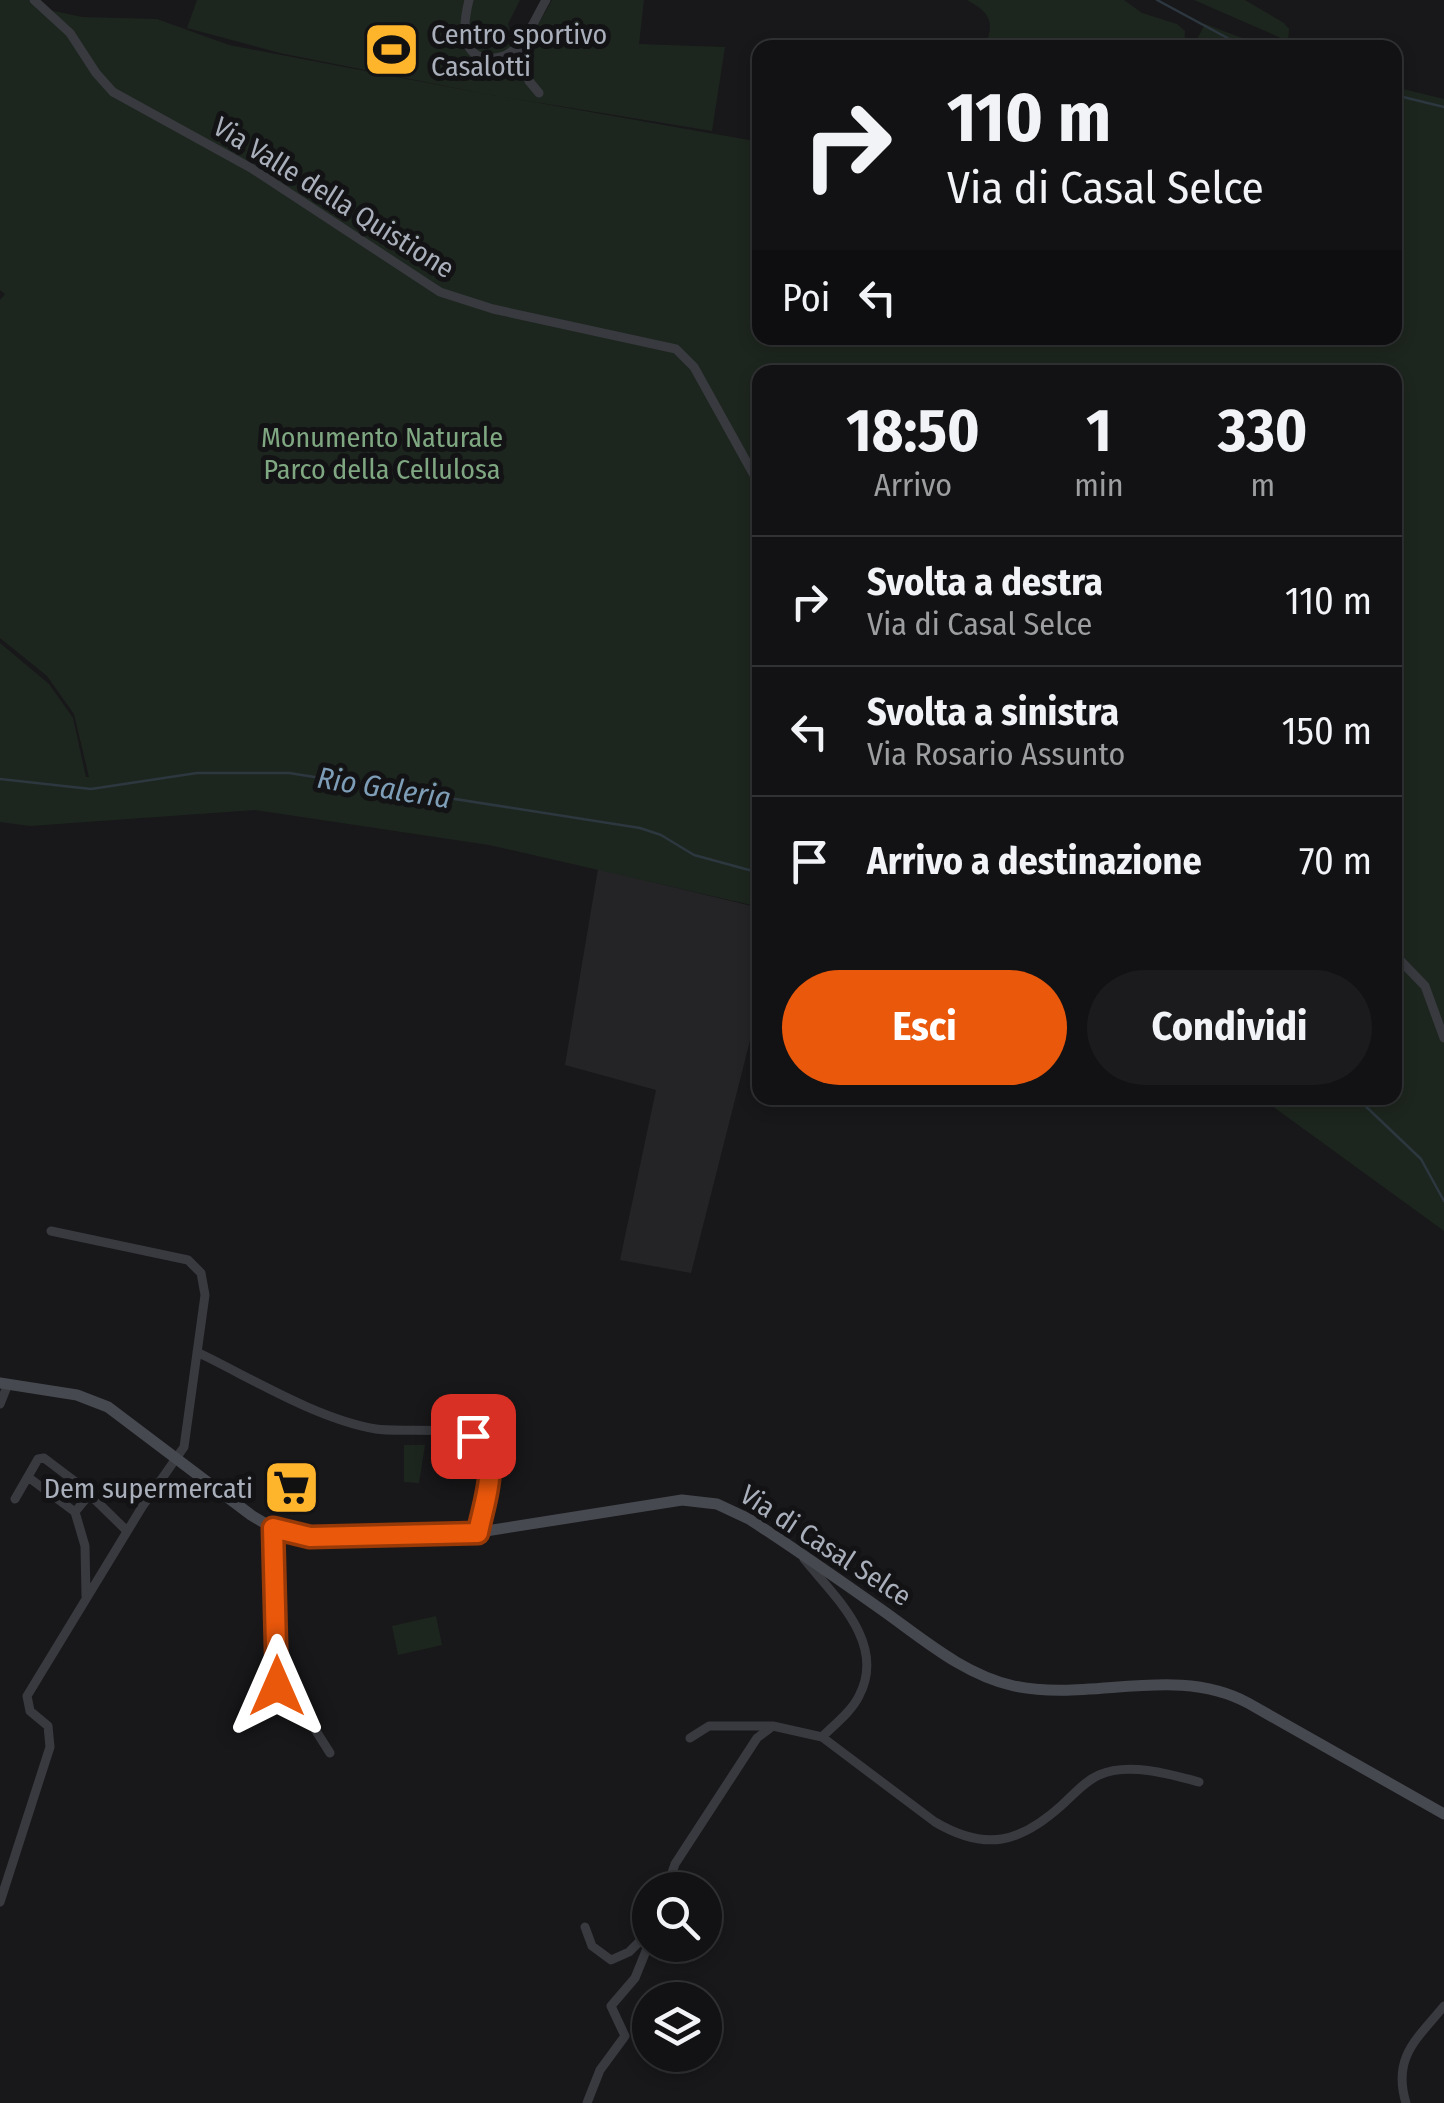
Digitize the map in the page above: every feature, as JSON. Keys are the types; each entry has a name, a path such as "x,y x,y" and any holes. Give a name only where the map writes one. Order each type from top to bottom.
{"main road":[{"name":"Via di Casal Selce","path":"4,1384 93,1400 130,1420 273,1528 310,1537 478,1533 666,1502 699,1501 734,1510 945,1655 989,1678 1024,1688 1175,1685 1217,1690 1248,1703 1444,1814"}],"street":[{"name":"Via Valle della Quistione","path":"34,0 70,33 96,73 114,92 251,168 440,292 504,311 676,349 694,367 752,472"},
{"path":"469,0 464,30 472,50 482,58 498,58 519,44 546,0"},
{"path":"519,44 529,81 540,93"},
{"path":"1402,962 1425,986 1444,1038"},
{"path":"0,1902 50,1747 48,1726 30,1710 27,1696 185,1442 205,1291 203,1277 194,1264 161,1252 51,1231"},
{"path":"198,1352 352,1422 379,1430 442,1432 479,1439 487,1450 490,1466 478,1533"},
{"path":"0,1404 4,1384"},
{"path":"15,1500 38,1459 44,1458 128,1531"},
{"path":"28,1477 75,1512 85,1546 86,1599"},
{"path":"75,1512 89,1495"},
{"path":"273,1528 277,1686 292,1693 330,1754"},
{"path":"799,1552 857,1628 868,1659 857,1700 822,1737"},
{"path":"690,1738 709,1726 773,1726 822,1737 934,1822 953,1832 988,1840 1010,1839 1032,1830 1090,1780 1106,1772 1152,1772 1199,1782"},
{"path":"672,1872 752,1745 773,1726"},
{"path":"585,1927 590,1944 611,1960 632,1949"},
{"path":"588,2103 600,2070 625,2036 611,2006 635,1978 642,1962"},
{"path":"1406,2103 1401,2074 1405,2055 1444,2006"}],"shaded area":[{"path":"598,869 752,906 752,1033 691,1273 620,1260 656,1090 565,1065"}],"green space":[{"name":"Monumento Naturale Parco della Cellulosa","path":"0,0 29,0 39,8 82,17 157,19 229,45 496,96 280,53 187,28 197,0 520,0 508,24 517,51 525,47 552,0 644,0 639,44 725,47 712,131 499,96 752,141 752,345 1402,345 1402,89 1444,99 1444,1231 1271,1105 1402,1105 1402,365 752,365 752,905 489,845 255,810 30,826 0,822 0,643 49,684 73,718 89,777 74,714 47,676 0,638 0,300 5,294 0,290"},
{"path":"967,0 1124,0 1142,13 1177,24 1185,31 1184,40 987,40 990,24 981,9"},
{"path":"1194,0 1245,0 1284,23 1289,29 1286,40"},
{"path":"1205,24 1247,40 1197,40"},
{"path":"404,1445 425,1445 419,1483 404,1482"},
{"path":"436,1616 442,1645 398,1655 392,1626"}],"waterway":[{"path":"1157,0 1231,40"},
{"path":"1402,97 1444,107"},
{"name":"Rio Galeria","path":"0,779 91,789 197,773 289,773 640,828 661,835 694,855 752,871"},
{"name":"Rio Galeria","path":"1364,1105 1421,1159 1444,1201"}],"place":[{"name":"Centro sportivo Casalotti","path":"392,50"},
{"name":"Dem supermercati","path":"292,1488"}],"route":[{"path":"277,1686 273,1528 310,1537 478,1533 490,1460 484,1444 473,1436"}]}
